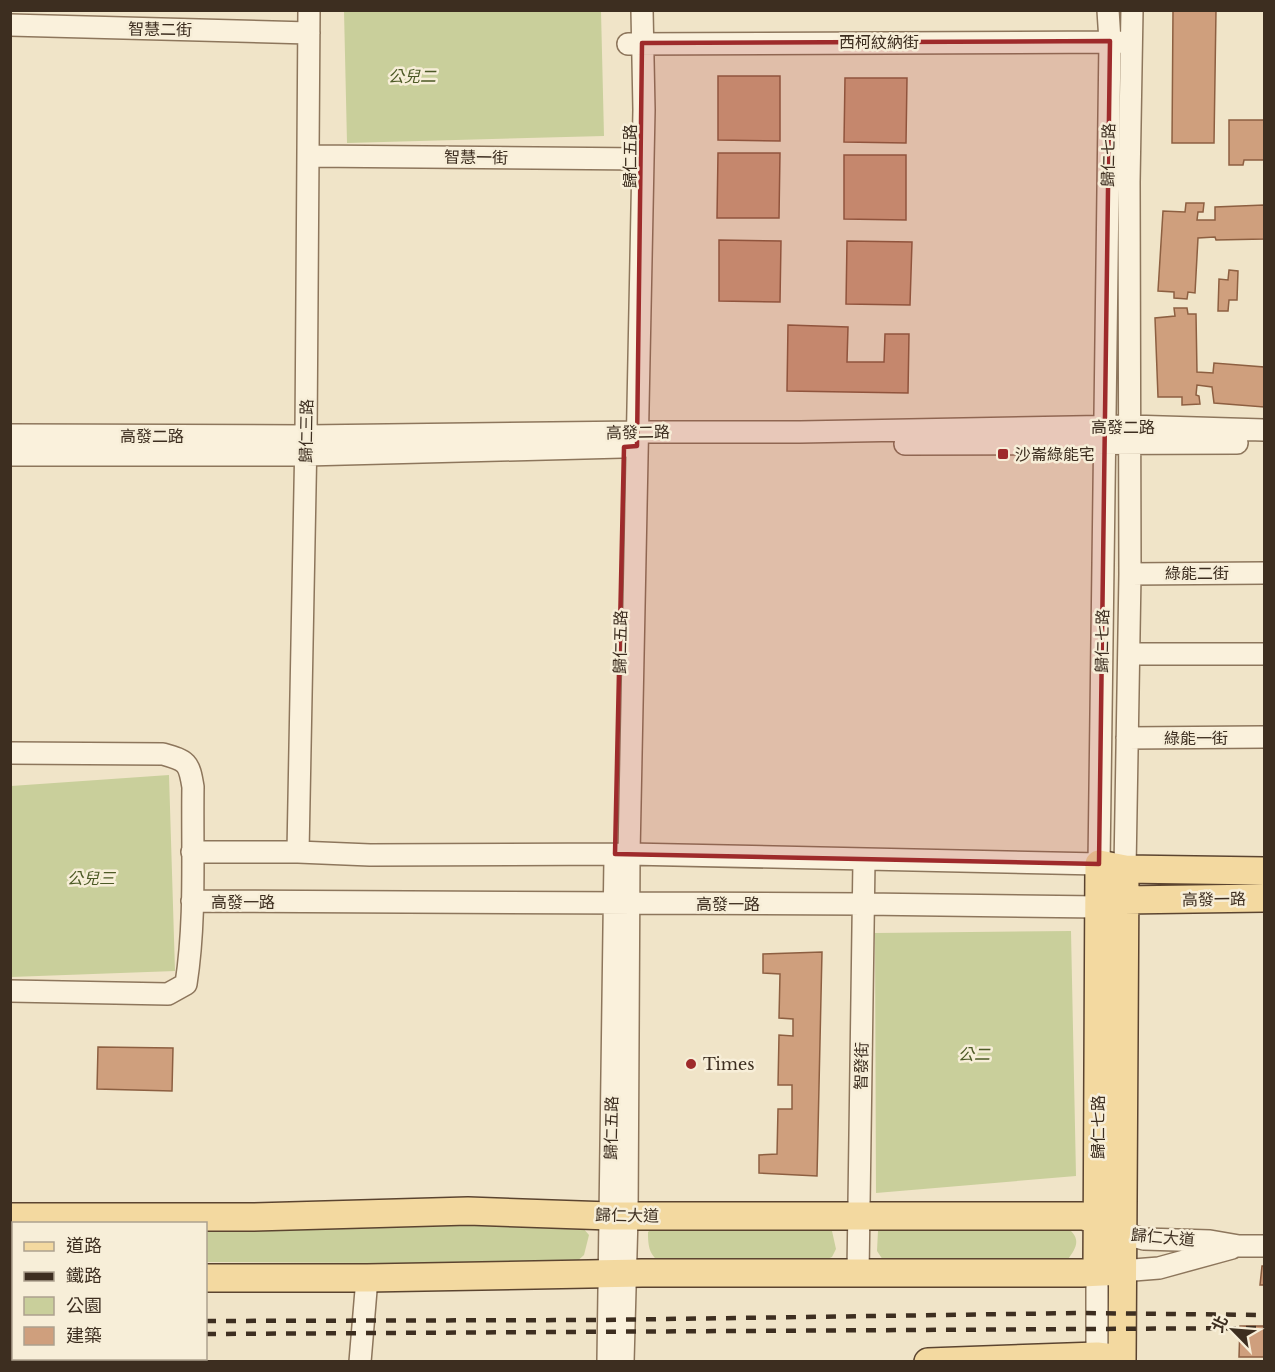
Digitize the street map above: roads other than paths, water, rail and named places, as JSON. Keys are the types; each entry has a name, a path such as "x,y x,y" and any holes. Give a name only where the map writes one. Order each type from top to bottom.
{"main road":[{"name":"高發一路","path":"1099,864 1125,869 1264,871"},
{"name":"歸仁七路","path":"1099,864 1112,904 1122,1233 1109,1271"},
{"name":"歸仁七路","path":"1109,1271 1098,1220 1112,904 1125,869"},
{"name":"高發一路","path":"1112,904 1264,898"},
{"name":"歸仁大道","path":"10,1217 253,1217 468,1211 619,1216 1083,1216 1098,1220 1122,1233"},
{"name":"歸仁大道","path":"207,1278 367,1278 618,1273 1109,1271"},
{"path":"928,1362 1114,1360 1109,1271"}],"street":[{"name":"歸仁三路","path":"298,852 310,156 309,10"},
{"name":"歸仁五路","path":"618,1273 621,903 637,159 635,44 627,10"},
{"name":"歸仁五路","path":"635,44 642,10"},
{"name":"歸仁七路","path":"1108,10 1120,42 1129,435 1130,574 1125,869"},
{"name":"歸仁七路","path":"1099,864 1105,435 1120,42 1132,10"},
{"name":"智慧二街","path":"10,25 309,33"},
{"name":"西柯紋納街","path":"635,44 1120,42"},
{"name":"智慧一街","path":"310,156 637,159"},
{"name":"高發二路","path":"10,455 631,439 800,432 1129,435 1264,430"},
{"name":"高發二路","path":"10,435 306,446"},
{"name":"高發二路","path":"1129,435 1264,443"},
{"name":"綠能二街","path":"1130,574 1264,573"},
{"path":"1129,654 1264,654"},
{"name":"綠能一街","path":"1127,738 1264,738"},
{"name":"高發一路","path":"10,753 163,754 183,760 190,768 193,787 192,901 186,984 168,994 10,991"},
{"name":"高發一路","path":"192,852 370,855 622,854 1099,864"},
{"name":"智發街","path":"858,1273 864,860"},
{"name":"高發一路","path":"192,901 1112,904"},
{"name":"歸仁大道","path":"1122,1233 1144,1239 1210,1241 1239,1246 1264,1246"},
{"name":"歸仁大道","path":"1109,1271 1159,1268 1239,1246"},
{"path":"608,1362 618,1273"},
{"path":"618,1273 623,1362"},
{"path":"360,1362 367,1278"}],"railway":[{"path":"207,1321 598,1320 1080,1313 1264,1315"},
{"path":"207,1334 1264,1328"}],"place":[{"name":"沙崙綠能宅","path":"1003,454"},
{"name":"Times","path":"691,1064"}],"park label":[{"name":"公兒二","path":"412,76"},
{"name":"公兒三","path":"91,878"},
{"name":"公二","path":"974,1054"}]}
